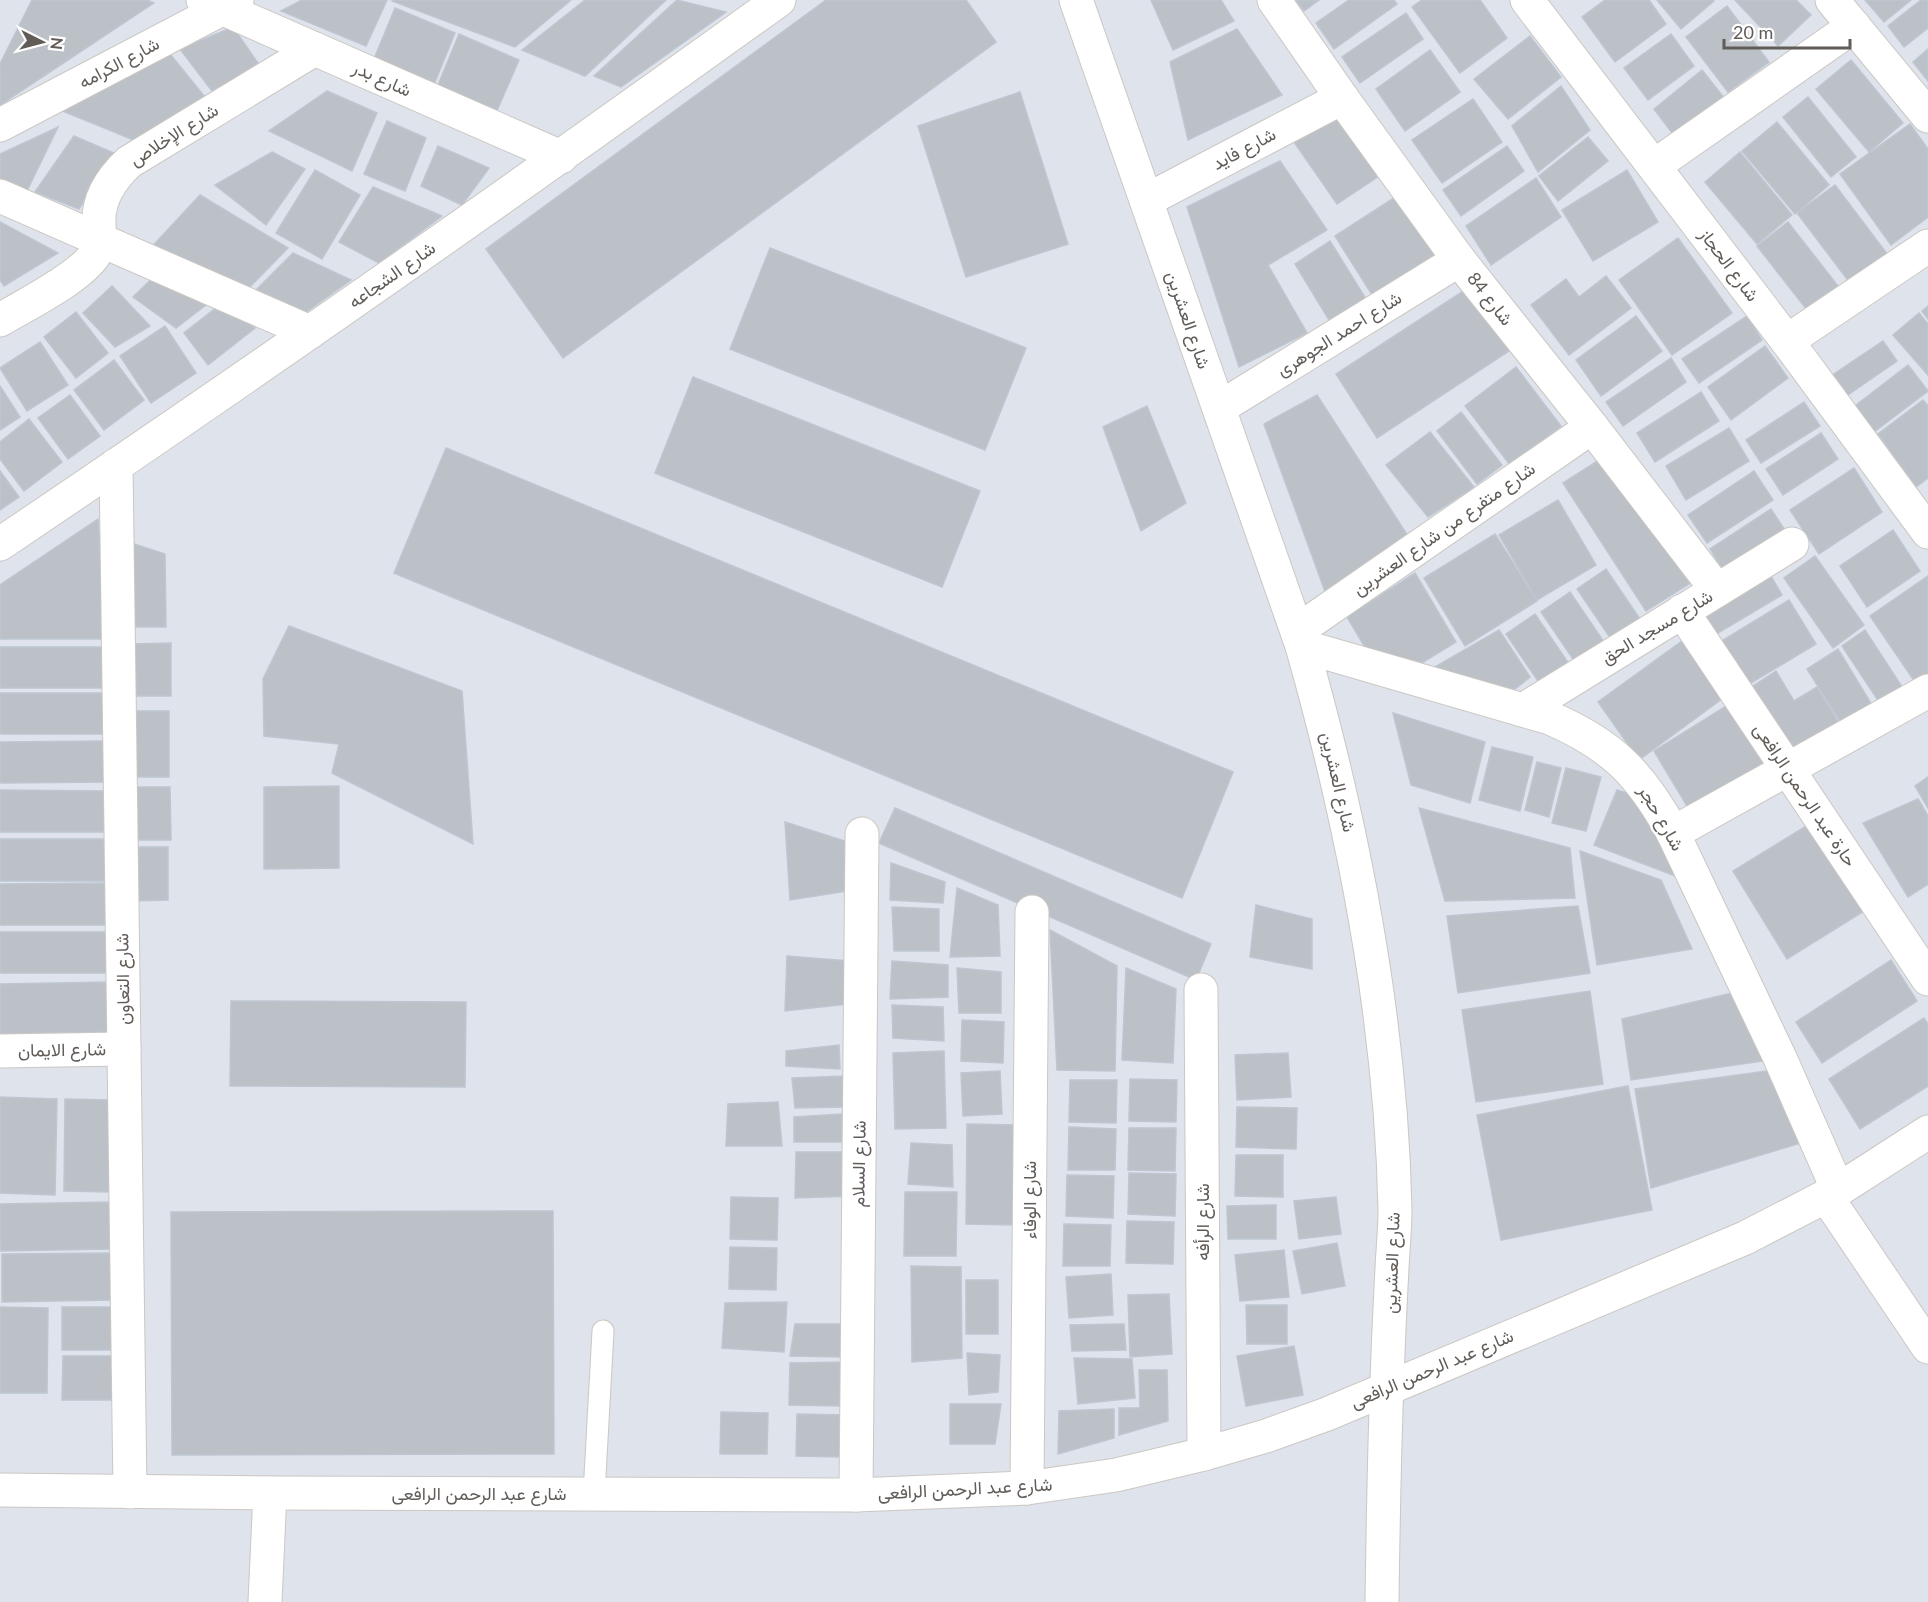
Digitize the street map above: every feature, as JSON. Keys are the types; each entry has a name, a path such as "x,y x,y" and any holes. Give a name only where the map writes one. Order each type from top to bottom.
{"street":[{"name":"شارع الشجاعه","path":"0,544 561,157 779,0"},
{"name":"شارع العشرين","path":"1076,0 1299,639 1327,735 1349,829 1380,1019 1395,1210 1387,1387 1382,1602"},
{"name":"شارع 84","path":"1274,0 1341,98 1460,260 1717,590"},
{"name":"شارع الحجاز","path":"1527,0 1787,341 1917,495 1928,532"},
{"path":"1832,0 1928,116"},
{"name":"شارع بدر","path":"221,3 315,49 561,157"},
{"name":"شارع الكرامه","path":"0,125 221,3"},
{"path":"1654,165 1854,26"},
{"name":"شارع الإخلاص","path":"0,320 84,267 92,259 98,250 100,239 98,221 107,188 116,174 129,162 315,49"},
{"name":"شارع فايد","path":"1147,200 1341,98"},
{"path":"0,196 310,332"},
{"path":"1787,341 1928,246"},
{"name":"شارع احمد الجوهرى","path":"1219,408 1460,260"},
{"name":"شارع متفرع من شارع العشرين","path":"1299,639 1592,427"},
{"name":"شارع التعاون","path":"116,465 130,1492"},
{"name":"شارع مسجد الحق","path":"1522,710 1792,544"},
{"name":"حارة عبد الرحمن الرافعى","path":"1682,611 1928,979"},
{"name":"شارع حجر","path":"1299,639 1550,718 1576,729 1600,745 1623,763 1643,784 1673,833 1780,1058 1832,1193 1928,1347"},
{"path":"1673,833 1928,691"},
{"name":"شارع السلام","path":"856,1495 862,834"},
{"name":"شارع الوفاء","path":"1027,1488 1032,912"},
{"name":"شارع الرأفه","path":"1202,990 1204,1454"},
{"name":"شارع الايمان","path":"0,1051 124,1049"},
{"name":"شارع عبد الرحمن الرافعى","path":"0,1490 856,1495 1027,1488 1116,1475 1204,1454 1266,1436 1317,1417 1745,1238 1832,1193 1928,1132"},
{"path":"265,1602 270,1493"}],"lane":[{"path":"594,1494 603,1332"}],"building":[{"path":"32,0 147,0 154,3 0,105 0,64"},
{"path":"302,0 387,0 366,46 281,11"},
{"path":"393,0 571,0 515,47"},
{"path":"585,0 666,0 585,76 522,50"},
{"path":"677,0 726,12 621,87 594,76"},
{"path":"826,0 966,0 996,42 563,358 486,249"},
{"path":"1151,0 1221,0 1234,21 1173,50"},
{"path":"1296,0 1319,0 1304,11"},
{"path":"1349,0 1394,0 1397,4 1334,49 1316,23"},
{"path":"1422,0 1480,0 1507,38 1460,73 1412,7"},
{"path":"1605,0 1649,0 1666,24 1615,62 1582,17"},
{"path":"1657,0 1712,0 1714,1 1681,29"},
{"path":"1735,0 1796,0 1811,15 1778,46"},
{"path":"1865,0 1911,0 1884,22"},
{"path":"1921,0 1928,0 1928,28 1904,47 1888,26"},
{"path":"1727,6 1769,62 1728,92 1686,37"},
{"path":"395,8 455,33 429,97 369,71"},
{"path":"1406,13 1423,39 1360,83 1342,57"},
{"path":"233,27 260,66 212,91 180,49"},
{"path":"1237,29 1282,95 1188,140 1170,62"},
{"path":"459,34 519,60 492,122 433,97"},
{"path":"1671,34 1694,66 1648,100 1624,68"},
{"path":"1530,36 1561,77 1508,119 1474,79"},
{"path":"1928,49 1928,81 1913,62"},
{"path":"1430,50 1460,92 1405,131 1376,89"},
{"path":"170,54 209,102 136,141 55,108"},
{"path":"1851,60 1903,123 1869,152 1816,89"},
{"path":"1702,70 1728,103 1679,142 1654,109"},
{"path":"1561,86 1590,130 1538,172 1512,126"},
{"path":"327,91 377,113 352,171 269,131"},
{"path":"1020,92 1068,244 966,277 918,126"},
{"path":"1808,97 1856,157 1831,177 1783,117"},
{"path":"1473,99 1502,142 1442,183 1412,140"},
{"path":"1335,116 1379,176 1337,204 1294,142"},
{"path":"387,121 426,138 405,191 364,174"},
{"path":"1777,122 1829,185 1795,214 1742,151"},
{"path":"1910,124 1928,149 1928,217 1891,245 1840,174"},
{"path":"58,127 23,199 0,187 0,154"},
{"path":"74,136 114,153 79,209 35,192"},
{"path":"1588,137 1608,161 1558,201 1539,176"},
{"path":"438,146 489,168 462,205 421,186"},
{"path":"1507,146 1524,171 1461,216 1443,190"},
{"path":"272,152 305,169 266,225 215,185"},
{"path":"1740,152 1792,215 1757,244 1705,182"},
{"path":"1280,161 1327,230 1268,265 1307,333 1239,367 1187,207"},
{"path":"315,170 360,195 322,259 276,233"},
{"path":"1627,170 1658,222 1593,261 1562,210"},
{"path":"1536,178 1561,217 1491,265 1466,226"},
{"path":"1835,185 1888,255 1850,283 1797,213"},
{"path":"373,187 442,216 379,263 339,242"},
{"path":"1400,194 1441,259 1376,301 1335,236"},
{"path":"200,195 288,248 239,298 146,253"},
{"path":"0,222 58,253 4,286 0,280"},
{"path":"1788,222 1838,286 1807,310 1757,246"},
{"path":"1678,238 1732,313 1672,355 1619,280"},
{"path":"1330,241 1371,307 1335,330 1295,264"},
{"path":"770,248 1026,348 985,450 730,349"},
{"path":"293,253 351,280 295,320 245,301"},
{"path":"158,273 211,301 176,328 133,297"},
{"path":"1606,276 1631,308 1569,355 1531,305 1566,279 1579,297"},
{"path":"112,286 150,326 115,347 83,313"},
{"path":"1471,286 1512,349 1377,438 1336,374"},
{"path":"221,304 255,328 208,365 184,333"},
{"path":"1928,306 1928,319 1922,311"},
{"path":"76,312 108,353 76,378 44,337"},
{"path":"1919,313 1928,324 1928,375 1893,335"},
{"path":"1636,316 1662,351 1601,396 1576,360"},
{"path":"1747,316 1762,340 1699,383 1682,359"},
{"path":"165,326 196,373 151,403 120,356"},
{"path":"1883,341 1897,361 1845,397 1831,376"},
{"path":"40,342 68,385 27,411 0,368"},
{"path":"1765,346 1788,378 1731,420 1708,387"},
{"path":"1671,358 1686,382 1623,426 1606,402"},
{"path":"114,360 144,400 104,430 74,390"},
{"path":"1908,365 1928,391 1874,432 1855,406"},
{"path":"1516,367 1561,426 1510,465 1465,406"},
{"path":"693,377 980,491 942,587 655,473"},
{"path":"0,386 20,417 0,430"},
{"path":"1701,392 1719,421 1655,462 1637,433"},
{"path":"70,395 100,436 68,459 38,418"},
{"path":"1317,395 1408,536 1326,594 1264,424"},
{"path":"1923,400 1928,406 1928,478 1916,487 1878,434"},
{"path":"1804,402 1820,426 1761,463 1746,440"},
{"path":"1147,406 1186,503 1141,531 1103,427"},
{"path":"1461,412 1502,465 1477,484 1437,431"},
{"path":"29,419 62,462 24,491 0,459 0,442"},
{"path":"1729,428 1749,461 1686,500 1666,466"},
{"path":"1430,432 1474,487 1428,517 1386,465"},
{"path":"1821,433 1838,459 1783,495 1766,469"},
{"path":"446,448 1233,772 1182,898 394,573"},
{"path":"1610,453 1692,582 1646,611 1563,483"},
{"path":"1854,468 1882,512 1819,554 1790,510"},
{"path":"0,471 19,497 0,510"},
{"path":"1754,471 1773,500 1707,543 1688,515"},
{"path":"1558,500 1596,565 1537,600 1499,535"},
{"path":"1771,509 1790,538 1729,579 1710,549"},
{"path":"98,519 107,639 0,639 0,585"},
{"path":"1893,530 1920,571 1867,607 1840,566"},
{"path":"1495,534 1537,601 1465,646 1424,578"},
{"path":"122,540 165,554 166,627 128,627"},
{"path":"1815,556 1864,625 1833,648 1784,578"},
{"path":"1606,569 1640,619 1611,639 1577,589"},
{"path":"1415,573 1456,642 1417,666 1369,654 1347,617"},
{"path":"1770,574 1782,595 1713,636 1701,614"},
{"path":"1928,576 1928,677 1917,685 1870,616"},
{"path":"1570,592 1604,642 1575,662 1541,612"},
{"path":"1789,600 1816,644 1746,686 1720,642"},
{"path":"1535,614 1569,664 1540,684 1506,634"},
{"path":"289,626 462,691 473,844 332,773 339,744 264,736 263,679"},
{"path":"1499,630 1530,677 1510,693 1428,671"},
{"path":"1865,630 1906,693 1883,708 1842,646"},
{"path":"1682,641 1723,698 1639,760 1598,702"},
{"path":"171,643 171,696 134,696 133,644"},
{"path":"0,647 109,647 109,688 0,688"},
{"path":"1838,649 1875,710 1845,729 1807,669"},
{"path":"1776,671 1794,701 1817,687 1841,726 1794,755 1753,686"},
{"path":"0,693 108,693 108,734 0,734"},
{"path":"1731,703 1768,763 1690,811 1654,751"},
{"path":"129,711 169,711 169,777 130,777"},
{"path":"1393,713 1485,742 1470,803 1411,785"},
{"path":"107,741 107,782 0,783 0,742"},
{"path":"1492,747 1533,757 1520,811 1479,800"},
{"path":"1537,762 1561,768 1549,817 1525,810"},
{"path":"1566,768 1601,777 1586,831 1552,823"},
{"path":"1928,777 1928,808 1915,786"},
{"path":"339,786 339,868 264,869 264,787"},
{"path":"132,787 170,787 171,840 133,840"},
{"path":"0,790 106,791 106,832 0,832"},
{"path":"1617,790 1649,800 1694,883 1594,845"},
{"path":"1918,799 1928,816 1928,884 1908,897 1863,823"},
{"path":"895,808 1211,944 1196,980 879,843"},
{"path":"1419,808 1570,848 1575,898 1445,901"},
{"path":"1816,820 1869,908 1787,959 1733,871"},
{"path":"785,822 851,843 847,891 790,900"},
{"path":"0,839 106,839 106,881 0,881"},
{"path":"130,847 168,847 168,900 130,901"},
{"path":"1580,851 1661,880 1692,949 1597,965"},
{"path":"891,863 945,882 943,903 890,900"},
{"path":"108,883 108,925 0,925 0,884"},
{"path":"957,888 998,905 1000,956 950,957"},
{"path":"1256,905 1312,919 1312,969 1250,957"},
{"path":"1578,906 1590,973 1458,993 1447,916"},
{"path":"892,907 939,909 939,951 894,951"},
{"path":"1050,930 1117,966 1115,1071 1057,1070"},
{"path":"0,932 108,932 108,973 0,973"},
{"path":"787,956 849,961 848,1004 785,1011"},
{"path":"1891,960 1917,1001 1822,1063 1796,1022"},
{"path":"892,961 948,965 948,997 890,999"},
{"path":"957,968 1001,972 1001,1013 959,1013"},
{"path":"1126,968 1176,989 1173,1063 1122,1060"},
{"path":"108,982 110,1032 0,1034 0,984"},
{"path":"1590,991 1603,1084 1476,1102 1462,1010"},
{"path":"1740,991 1770,1060 1631,1080 1622,1019"},
{"path":"231,1001 466,1002 465,1087 230,1086"},
{"path":"892,1005 943,1007 944,1041 893,1038"},
{"path":"1924,1018 1928,1024 1928,1086 1860,1129 1829,1079"},
{"path":"962,1020 1004,1022 1003,1063 961,1061"},
{"path":"839,1045 840,1069 786,1066 786,1051"},
{"path":"944,1051 946,1128 895,1129 893,1053"},
{"path":"1288,1053 1291,1097 1237,1100 1235,1055"},
{"path":"1781,1069 1804,1142 1651,1188 1635,1089"},
{"path":"1000,1071 1002,1114 963,1116 961,1073"},
{"path":"846,1076 844,1107 795,1108 792,1078"},
{"path":"1130,1079 1177,1080 1176,1122 1129,1121"},
{"path":"1070,1080 1117,1080 1116,1123 1069,1122"},
{"path":"1628,1086 1652,1210 1501,1240 1477,1115"},
{"path":"0,1097 57,1099 55,1195 0,1193"},
{"path":"65,1099 112,1100 111,1192 64,1191"},
{"path":"778,1102 782,1146 726,1146 728,1104"},
{"path":"1237,1107 1297,1108 1296,1149 1236,1147"},
{"path":"842,1114 842,1142 794,1142 794,1117"},
{"path":"967,1124 1016,1125 1014,1225 966,1224"},
{"path":"1069,1127 1116,1129 1115,1170 1068,1170"},
{"path":"1129,1128 1176,1128 1175,1171 1128,1170"},
{"path":"911,1143 952,1145 953,1187 908,1184"},
{"path":"796,1152 852,1152 853,1196 795,1198"},
{"path":"1236,1155 1283,1155 1283,1197 1235,1196"},
{"path":"1129,1173 1176,1174 1175,1216 1128,1214"},
{"path":"1067,1175 1114,1176 1113,1218 1066,1216"},
{"path":"905,1192 957,1192 956,1256 904,1256"},
{"path":"731,1197 778,1198 777,1240 730,1239"},
{"path":"1336,1197 1341,1234 1299,1239 1294,1201"},
{"path":"109,1202 110,1249 1,1251 0,1204"},
{"path":"1276,1205 1276,1239 1228,1239 1227,1206"},
{"path":"553,1211 554,1454 172,1455 171,1212"},
{"path":"1127,1221 1174,1222 1173,1264 1126,1263"},
{"path":"1064,1224 1111,1225 1110,1266 1063,1266"},
{"path":"1337,1243 1345,1286 1302,1294 1293,1251"},
{"path":"730,1247 777,1248 776,1290 729,1289"},
{"path":"1284,1250 1289,1297 1240,1301 1235,1255"},
{"path":"111,1253 112,1300 2,1302 2,1254"},
{"path":"911,1266 961,1267 962,1358 912,1362"},
{"path":"1111,1274 1113,1315 1069,1318 1066,1277"},
{"path":"966,1280 998,1280 998,1334 966,1334"},
{"path":"1169,1294 1172,1354 1130,1357 1128,1295"},
{"path":"787,1302 784,1352 722,1348 725,1303"},
{"path":"1246,1305 1287,1305 1287,1344 1247,1344"},
{"path":"0,1307 48,1308 47,1393 0,1393"},
{"path":"62,1307 114,1307 115,1350 62,1350"},
{"path":"795,1324 844,1324 842,1357 790,1356"},
{"path":"1124,1324 1126,1350 1072,1351 1070,1325"},
{"path":"1294,1346 1303,1395 1246,1406 1237,1356"},
{"path":"967,1353 1000,1355 998,1392 969,1395"},
{"path":"63,1356 115,1356 115,1400 62,1400"},
{"path":"1074,1358 1132,1359 1135,1398 1078,1404"},
{"path":"845,1362 842,1406 789,1405 790,1363"},
{"path":"1139,1370 1167,1370 1168,1421 1119,1435 1119,1408 1140,1408"},
{"path":"950,1404 1001,1404 995,1444 950,1444"},
{"path":"1114,1409 1114,1438 1058,1454 1059,1411"},
{"path":"721,1412 768,1413 767,1454 720,1454"},
{"path":"797,1414 844,1415 844,1457 796,1456"}]}
